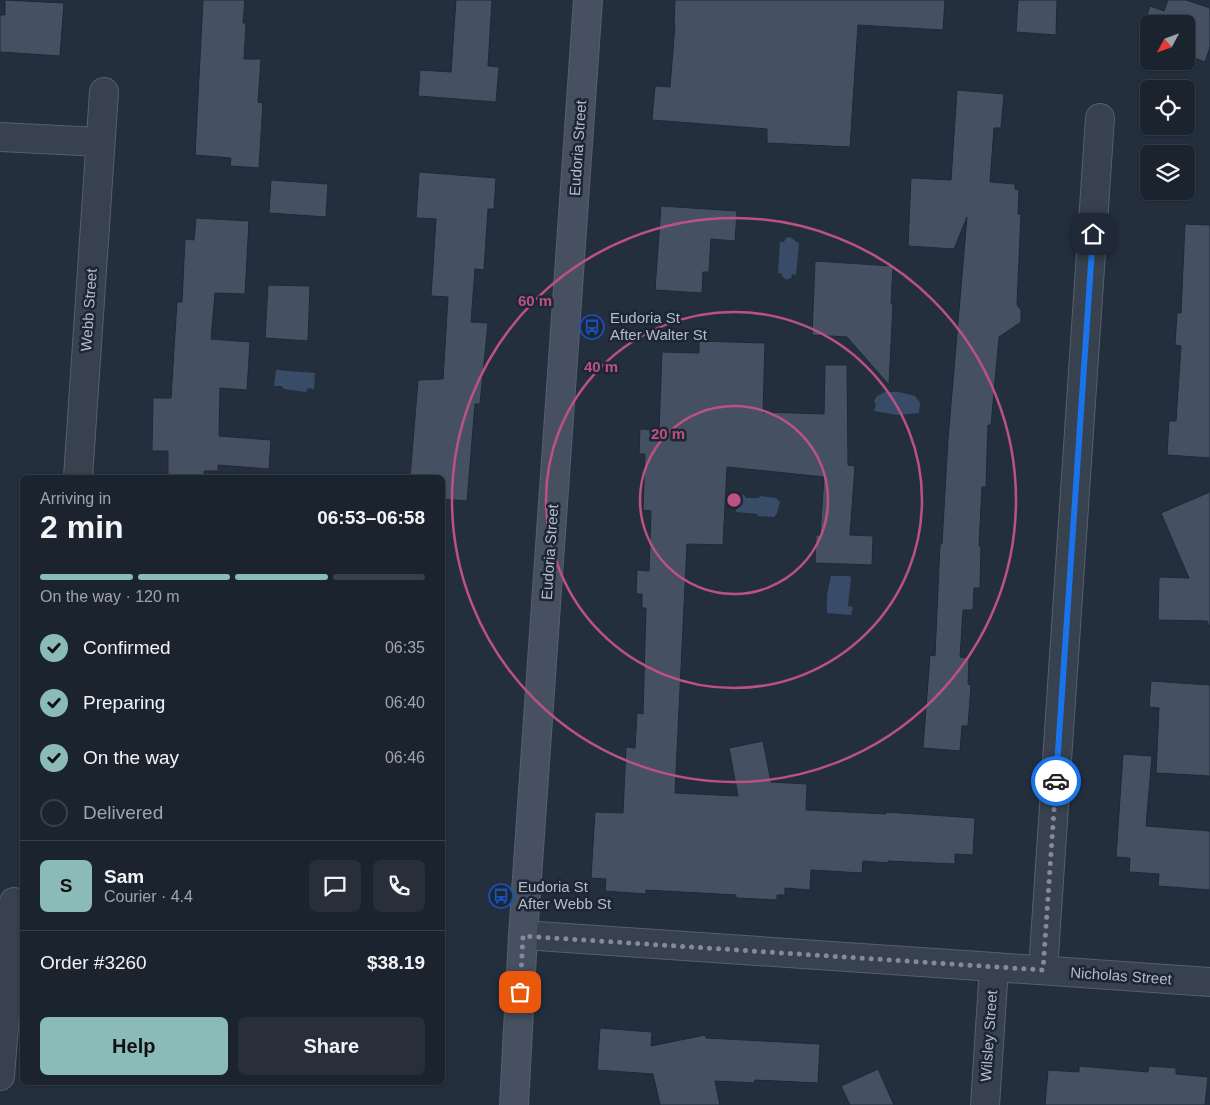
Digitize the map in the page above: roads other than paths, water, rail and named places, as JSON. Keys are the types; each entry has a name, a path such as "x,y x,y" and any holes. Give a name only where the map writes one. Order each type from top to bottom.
{"main road":[{"name":"Eudoria Street","path":"514,1105 523,936 588,0"}],"street":[{"name":"Webb Street","path":"78,475 104,92"},
{"path":"1043,970 1100,118"},
{"path":"0,136 100,142"},
{"path":"0,1076 12,902"},
{"name":"Nicholas Street","path":"523,936 1210,982"},
{"name":"Wilsley Street","path":"985,1105 994,967"}],"water":[{"path":"789,237 799,243 796,275 792,274 791,278 787,279 778,273 780,242 784,242"},
{"path":"276,370 315,373 314,389 308,388 306,392 274,386"},
{"path":"885,392 899,392 915,396 920,403 919,413 898,415 874,411 876,405 874,401 877,396"},
{"path":"744,495 746,498 759,498 760,496 776,498 780,502 777,513 774,517 736,512 737,498"},
{"path":"831,576 849,576 851,578 848,606 853,607 851,615 827,613 827,595"}],"place":[{"name":"Eudoria St After Walter St","path":"592,327"},
{"name":"Eudoria St After Webb St","path":"501,896"}]}
